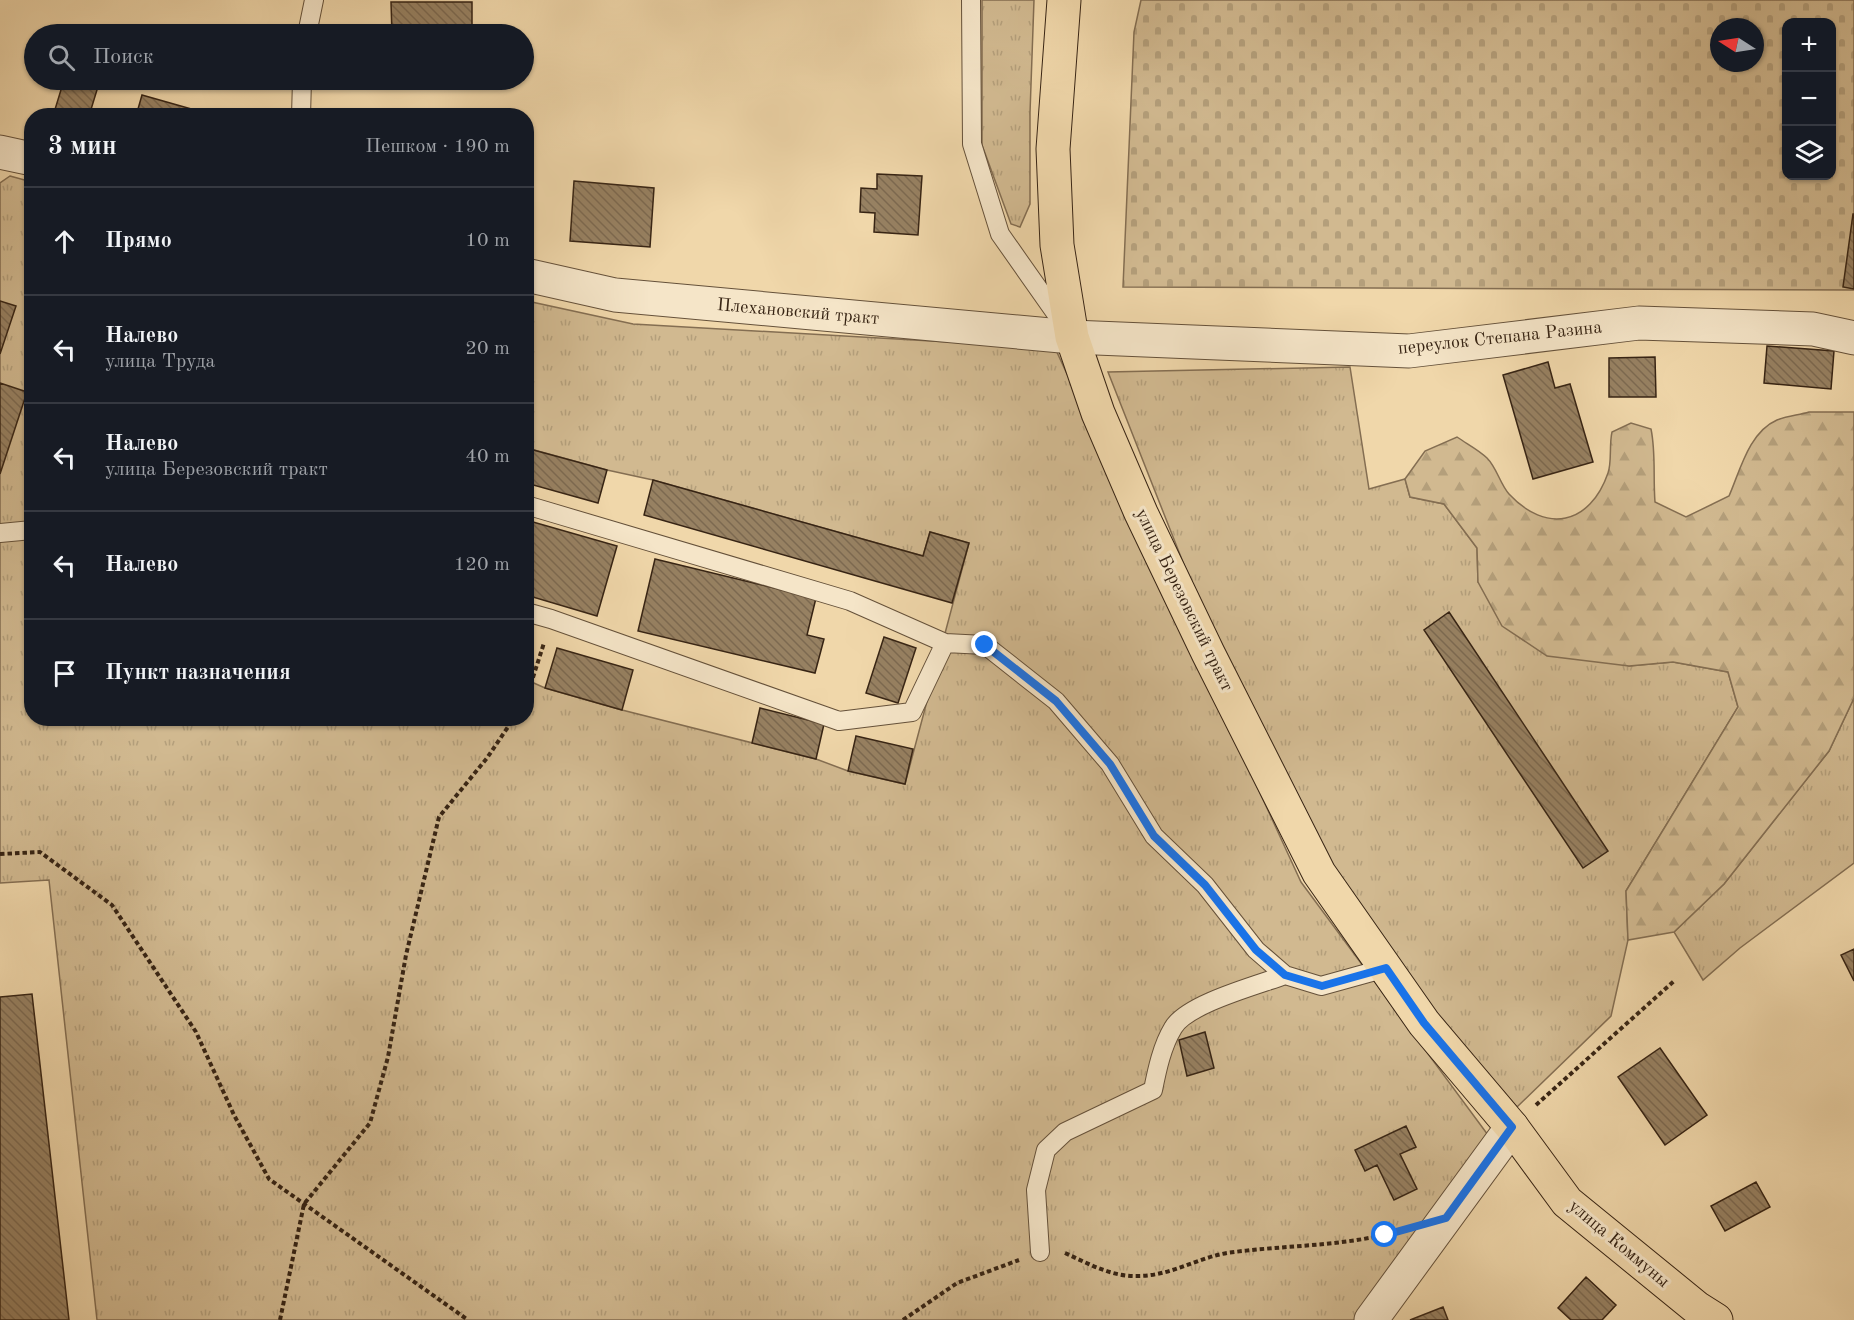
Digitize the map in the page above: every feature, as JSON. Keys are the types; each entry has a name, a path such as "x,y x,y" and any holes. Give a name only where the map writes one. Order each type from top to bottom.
{"main road":[{"name":"улица Березовский тракт","path":"1064,0 1053,149 1058,245 1072,337 1102,423 1141,513 1208,653 1319,873 1424,1023 1512,1127"},
{"name":"улица Коммуны","path":"1512,1127 1568,1202 1697,1308 1716,1320"}],"street":[{"path":"0,152 24,157"},
{"name":"Плехановский тракт","path":"534,277 615,295 1072,337"},
{"name":"переулок Степана Разина","path":"1072,337 1409,351 1639,323 1813,329 1854,338"},
{"path":"1371,1320 1512,1127"}],"lane":[{"path":"309,24 314,0"},
{"path":"971,0 972,144 999,234 1072,337"},
{"path":"301,108 302,90"},
{"path":"534,507 850,601 945,643 985,645 1056,701 1110,764 1154,836 1205,885 1256,950 1285,975 1322,986 1386,968"},
{"path":"0,533 24,531"},
{"path":"534,614 839,721 912,712 945,643"},
{"path":"1040,1252 1036,1190 1046,1150 1065,1132 1153,1090 1157,1070 1173,1026 1194,1008 1285,975"}],"path":[{"path":"534,673 551,619"},
{"path":"280,1320 304,1204 370,1123 388,1057 406,955 439,817 487,758 509,726"},
{"path":"0,854 40,852 112,905 196,1032 234,1115 269,1179 468,1320"},
{"path":"1512,1127 1674,981"},
{"path":"903,1320 957,1283 1051,1248 1114,1275 1160,1275 1225,1254 1329,1245 1385,1235 1446,1218"}],"green space":[{"path":"982,0 1034,0 1030,204 1020,227 1011,224 982,145"},
{"path":"1141,0 1854,0 1854,290 1123,287 1134,32"},
{"path":"10,176 24,180 24,726 534,726 534,683 622,710 816,759 848,771 905,784 969,543 930,532 923,556 653,480 534,450 534,303 633,324 1055,348 1301,882 1488,1135 1356,1320 97,1320 49,880 0,883 0,183"},
{"path":"1350,367 1369,489 1405,479 1410,497 1444,504 1477,548 1478,582 1629,666 1673,662 1728,672 1738,707 1626,891 1628,940 1611,1016 1517,1107 1417,991 1330,872 1218,651 1108,372"},
{"path":"1809,412 1854,412 1854,698 1829,751 1724,884 1674,932 1628,940 1626,891 1738,707 1728,672 1673,662 1629,666 1547,656 1502,626 1478,582 1477,548 1444,504 1410,497 1405,479 1425,451 1457,437 1487,458 1506,490 1523,507 1552,519 1566,518 1579,513 1590,504 1600,490 1609,469 1612,432 1631,423 1651,429 1655,502 1686,517 1729,496 1752,443 1767,426 1777,420"},
{"path":"1854,698 1854,863 1740,948 1703,980 1674,932 1724,884 1829,751"}],"building":[{"path":"391,2 472,2 472,24 392,24"},
{"path":"61,90 97,90 91,108 55,108"},
{"path":"142,95 188,108 138,108"},
{"path":"877,174 922,176 918,235 874,232 875,213 860,212 861,188 877,189"},
{"path":"574,181 654,188 650,247 570,241"},
{"path":"1854,214 1854,289 1843,287"},
{"path":"0,301 16,306 0,354"},
{"path":"1767,346 1834,351 1831,389 1764,383"},
{"path":"1655,357 1656,397 1609,397 1609,358"},
{"path":"1548,362 1555,388 1570,384 1593,462 1533,479 1503,375"},
{"path":"0,383 24,391 24,401 0,474"},
{"path":"534,450 607,470 598,503 534,485"},
{"path":"653,480 923,556 930,532 969,543 952,603 644,515"},
{"path":"534,522 617,546 597,616 534,597"},
{"path":"655,559 816,598 807,635 824,639 815,673 638,631"},
{"path":"1449,612 1608,851 1583,868 1424,630"},
{"path":"884,637 916,648 898,703 866,693"},
{"path":"557,648 633,670 622,710 545,688"},
{"path":"760,708 824,724 816,759 752,743"},
{"path":"856,736 913,749 905,784 848,771"},
{"path":"1854,949 1854,981 1841,955"},
{"path":"32,994 69,1320 0,1320 0,997"},
{"path":"1205,1032 1214,1068 1187,1076 1179,1040"},
{"path":"1660,1048 1707,1115 1665,1145 1618,1077"},
{"path":"1406,1126 1416,1147 1400,1154 1417,1189 1394,1200 1377,1165 1365,1171 1355,1150"},
{"path":"1756,1182 1770,1207 1725,1231 1711,1206"},
{"path":"1586,1277 1616,1305 1602,1320 1571,1320 1558,1308"},
{"path":"1443,1307 1448,1320 1410,1320"}],"route":[{"path":"985,645 1056,701 1110,764 1154,836 1205,885 1256,950 1285,975 1322,986 1386,968 1424,1023 1512,1127 1446,1218 1385,1235"}]}
